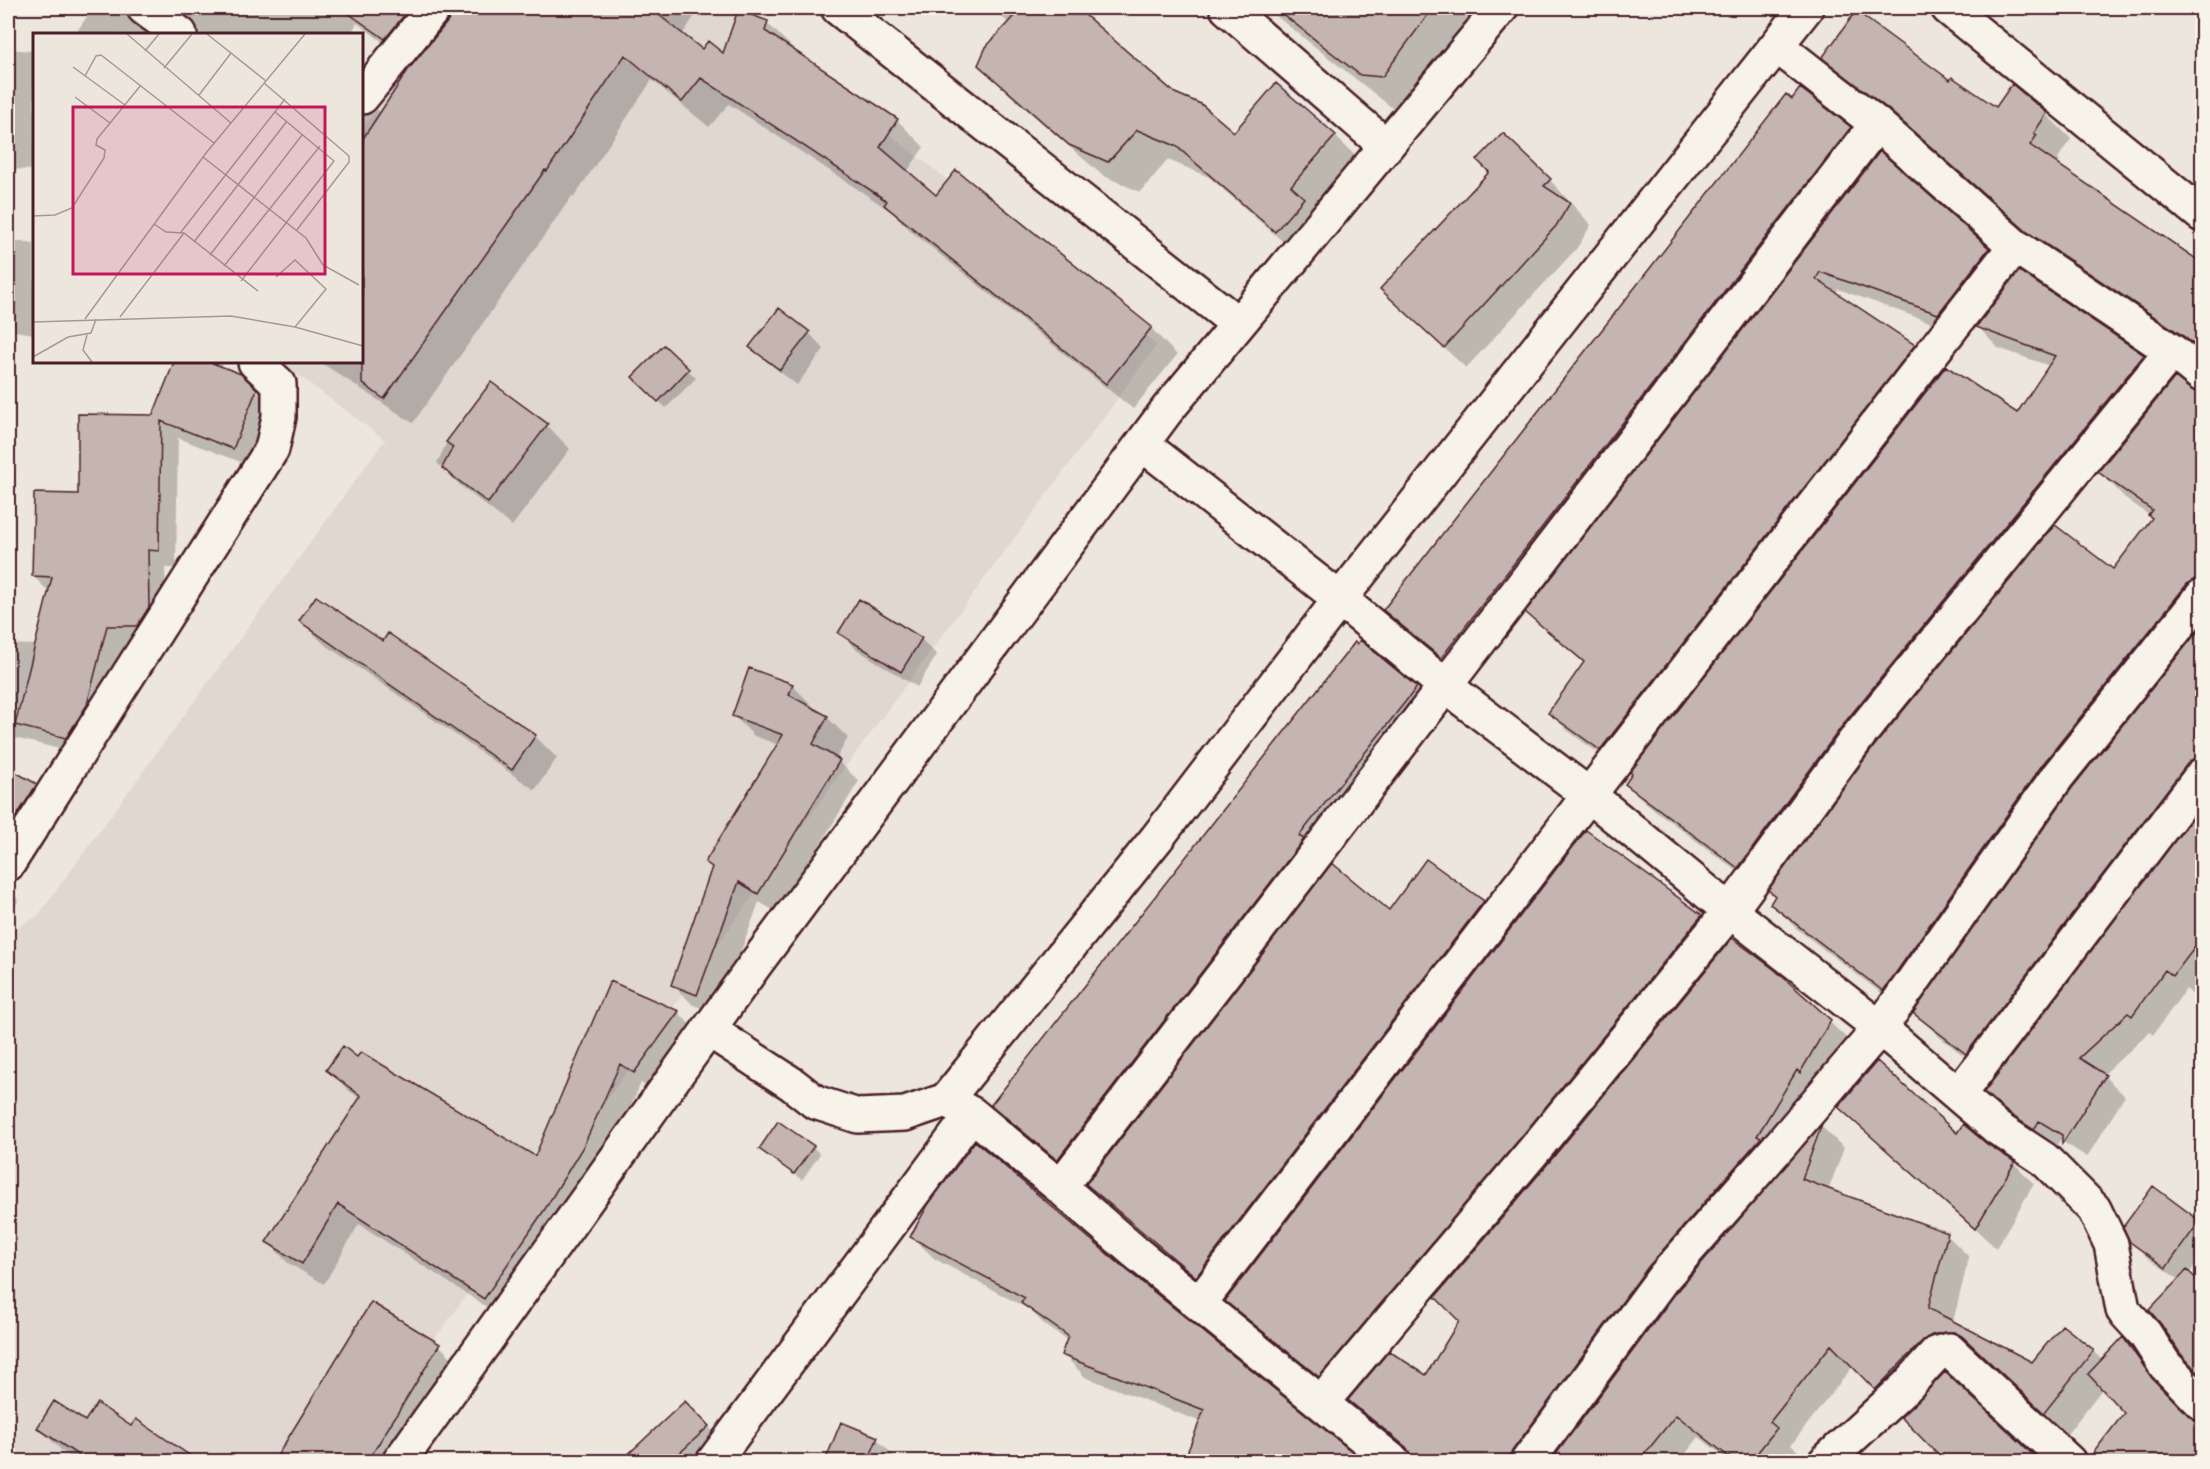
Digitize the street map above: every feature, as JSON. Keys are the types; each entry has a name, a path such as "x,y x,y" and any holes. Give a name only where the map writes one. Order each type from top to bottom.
{"street":[{"path":"144,8 179,33"},
{"path":"363,96 434,8"},
{"path":"838,8 1238,324"},
{"path":"1227,8 1386,146"},
{"path":"399,1461 934,722 1167,410 1501,8"},
{"path":"713,1461 959,1107 1157,838 1340,599 1806,8"},
{"path":"1948,8 2202,215"},
{"path":"1777,46 1877,124 2015,246 2172,351 2202,375"},
{"path":"1060,1187 1877,124"},
{"path":"1199,1304 1589,795 2015,246"},
{"path":"1322,1402 1536,1148 1730,911 1860,734 2172,351"},
{"path":"8,864 272,449 279,417 279,384 256,363"},
{"path":"1142,444 1340,599 1444,685 1589,795 1730,911 1880,1028 1997,1128 2044,1159 2094,1209 2112,1244 2123,1310 2145,1334 2165,1365 2202,1403"},
{"path":"1527,1461 1664,1278 1880,1028 2057,777 2202,596"},
{"path":"1959,1094 2202,775"},
{"path":"709,1030 792,1084 815,1102 858,1116 905,1114 959,1107 1394,1461"},
{"path":"1825,1461 1907,1386 1937,1353 1949,1350 2069,1461"}],"shaded area":[{"path":"453,8 729,8 1157,345 838,777 346,1461 8,1461 8,931 37,917 385,440 282,363 363,363 363,128"}],"building":[{"path":"341,8 410,8 385,39"},
{"path":"452,8 650,8 702,49 708,41 723,53 738,10 768,21 765,31 898,119 880,147 936,195 956,170 1152,327 1106,384 884,205 887,201 701,78 682,102 625,55 547,171 545,170 384,399 362,383 363,138 408,70 449,20"},
{"path":"1021,8 1077,8 1175,93 1201,104 1234,132 1276,83 1336,135 1291,186 1304,198 1275,232 1176,146 1137,130 1108,162 1069,145 978,65 986,47"},
{"path":"1275,8 1433,8 1382,77 1360,75"},
{"path":"1856,11 1950,80 1952,77 1996,107 2012,84 2047,113 2034,133 2037,135 2030,145 2202,263 2202,351 2182,335 2026,231 1889,110 1822,58"},
{"path":"1800,88 1851,127 1441,658 1383,610 1786,94 1792,99"},
{"path":"1503,133 1551,179 1544,186 1570,203 1556,226 1444,348 1380,289 1489,172 1477,160"},
{"path":"1880,151 1989,248 1938,314 1820,272 1816,279 1915,345 1600,750 1548,713 1584,662 1525,612"},
{"path":"2019,271 2144,355 1845,722 1738,868 1625,784 1632,774 1630,772 1946,366 2017,413 2055,356 1976,327"},
{"path":"779,308 810,332 780,370 749,347"},
{"path":"664,345 689,369 658,402 632,377"},
{"path":"174,363 213,363 241,374 257,389 233,449 161,421 159,551 148,550 149,607 137,626 107,626 87,705 66,738 15,725 52,577 32,576 34,493 78,494 78,414 153,415"},
{"path":"2175,377 2191,390 2202,393 2202,571 2197,578 2187,584 2042,765 1883,991 1770,904 1775,896 1768,890 1875,745 2055,525 2113,569 2152,518 2148,515 2152,510 2098,472"},
{"path":"491,382 548,424 488,503 442,468 453,447 446,442"},
{"path":"316,596 383,641 388,633 536,735 512,770 299,621"},
{"path":"859,599 922,638 901,672 838,633"},
{"path":"2197,632 2202,637 2202,757 2194,758 2187,764 1966,1054 1913,1013 2072,788"},
{"path":"1360,640 1417,687 1299,836 1304,839 1057,1160 991,1105 1355,642 1357,644"},
{"path":"749,668 793,684 789,695 828,716 813,744 840,760 758,894 739,882 697,995 671,985 712,867 705,862 783,735 732,716"},
{"path":"8,768 37,784 8,830"},
{"path":"2202,805 2202,938 2173,976 2165,970 2132,1016 2128,1013 2079,1058 2106,1075 2062,1144 2062,1135 2039,1121 2034,1130 2008,1113 1984,1092"},
{"path":"1586,830 1702,915 1522,1136 1319,1377 1225,1301"},
{"path":"1426,859 1484,901 1196,1277 1086,1184 1332,863 1389,910"},
{"path":"1732,938 1775,970 1831,1020 1800,1073 1797,1070 1757,1136 1761,1138 1648,1267 1512,1451 1509,1461 1412,1461 1406,1447 1348,1400 1389,1351 1426,1375 1459,1321 1435,1297 1551,1160"},
{"path":"610,981 679,1011 634,1073 620,1064 584,1145 545,1209 484,1299 338,1204 302,1264 266,1242 361,1096 326,1070 343,1046 357,1057 361,1052 535,1156"},
{"path":"1877,1061 1957,1133 1963,1124 1987,1144 2015,1162 1975,1229 1838,1107"},
{"path":"778,1121 814,1146 794,1174 759,1149"},
{"path":"1822,1124 1802,1179 1948,1233 1928,1308 2032,1362 2062,1325 2094,1350 2044,1413 1962,1336 1954,1332 1945,1332 1923,1340 1875,1390 1831,1345 1770,1422 1777,1428 1751,1461 1734,1461 1676,1415 1639,1461 1551,1461 1678,1290"},
{"path":"975,1141 1123,1267 1364,1461 1184,1461 1204,1410 1061,1355 1068,1336 1021,1303 1025,1298 910,1237 928,1205"},
{"path":"2153,1186 2200,1221 2166,1268 2130,1242 2123,1227"},
{"path":"2187,1270 2202,1284 2202,1377 2180,1353 2149,1310"},
{"path":"371,1302 440,1344 368,1461 274,1461"},
{"path":"2123,1337 2152,1378 2189,1416 2196,1421 2202,1421 2202,1461 2087,1461 2124,1413 2088,1374"},
{"path":"1945,1372 2039,1461 1944,1461 1901,1417"},
{"path":"54,1401 85,1421 97,1403 131,1426 136,1419 198,1461 87,1461 37,1428"},
{"path":"685,1401 709,1426 671,1461 621,1461"},
{"path":"841,1422 878,1437 868,1461 825,1461"}]}
